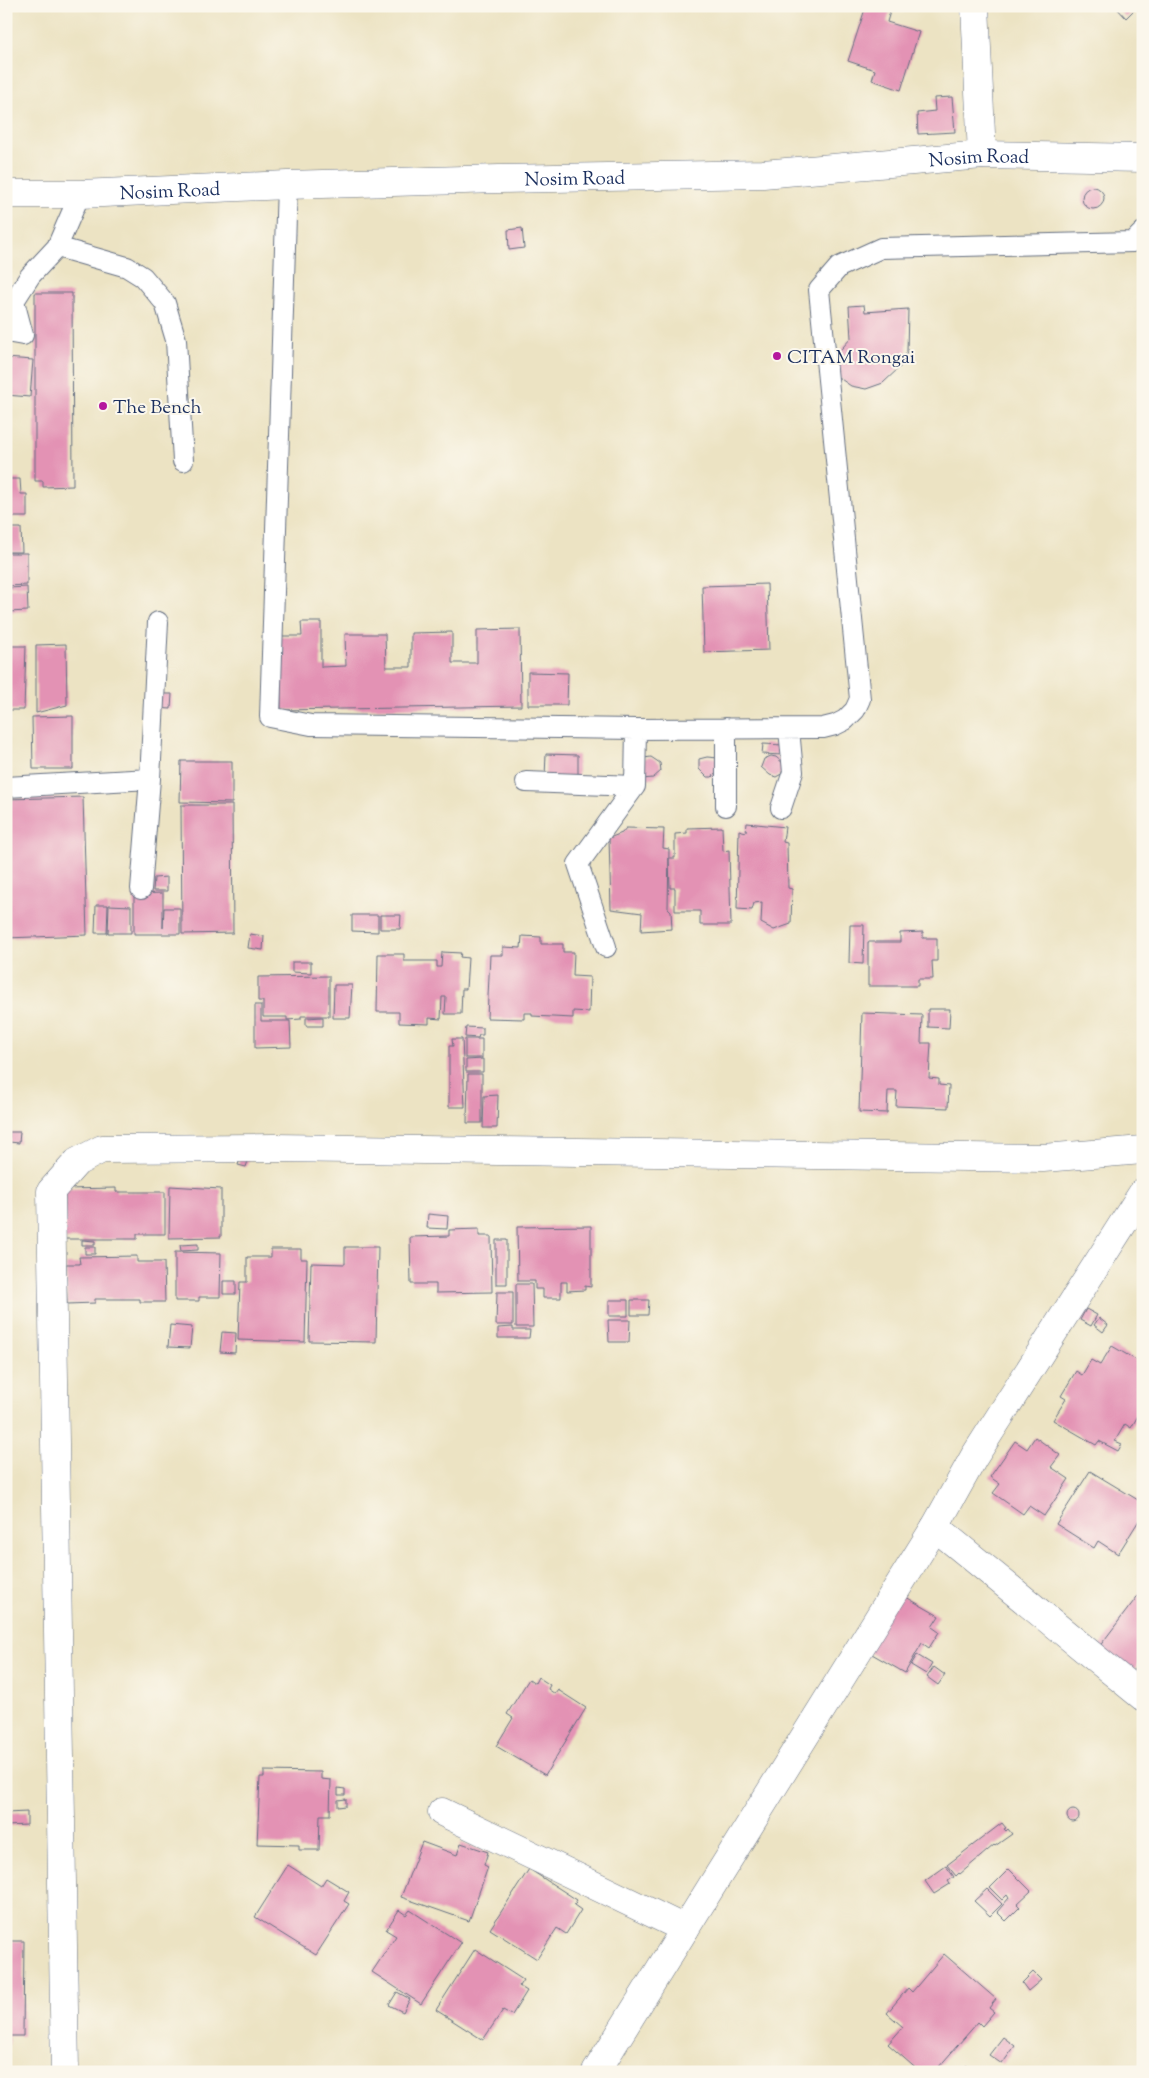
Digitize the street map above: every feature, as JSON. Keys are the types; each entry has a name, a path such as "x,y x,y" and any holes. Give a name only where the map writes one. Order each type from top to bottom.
{"street":[{"path":"975,6 982,155"},
{"name":"Nosim Road","path":"6,194 80,194 287,185 763,174 982,155 1143,158"},
{"path":"64,2072 51,1191 77,1162 102,1149 275,1148 1043,1158 1143,1150"},
{"path":"596,2072 935,1527 974,1458 1143,1192"},
{"path":"935,1527 1143,1697"},
{"path":"442,1812 685,1929"}],"lane":[{"path":"287,185 270,717 311,725 789,729 823,728 845,720 855,710 860,700 819,290 839,267 881,248 1133,242 1143,232"},
{"path":"12,332 14,301 30,276 57,248 80,194"},
{"path":"57,248 127,267 143,277 165,303 176,340 183,461"},
{"path":"140,889 150,778 158,622"},
{"path":"726,728 726,806"},
{"path":"606,947 578,864 635,786 636,729"},
{"path":"781,808 793,772 789,729"},
{"path":"6,787 150,778"},
{"path":"526,782 635,786"}],"building":[{"path":"866,6 891,8 887,22 919,32 901,90 872,80 875,70 848,61"},
{"path":"1115,6 1138,6 1126,18"},
{"path":"952,97 955,132 918,134 917,113 935,111 934,98"},
{"path":"1093,187 1101,190 1104,198 1101,206 1093,209 1085,206 1082,198 1085,190"},
{"path":"522,228 524,248 509,250 508,230"},
{"path":"35,293 72,293 73,486 43,487 43,481 35,481"},
{"path":"864,305 865,312 908,309 907,352 900,367 883,383 866,389 851,386 835,375 827,365 851,338 849,306"},
{"path":"6,358 33,360 30,397 6,395"},
{"path":"6,479 20,479 21,494 27,494 27,517 6,517"},
{"path":"6,528 21,528 22,552 6,552"},
{"path":"6,553 27,553 27,585 6,586"},
{"path":"767,584 769,650 704,652 702,586"},
{"path":"27,587 28,611 8,612 8,588"},
{"path":"301,622 321,622 321,667 346,666 345,634 385,634 386,667 411,667 411,633 452,632 452,663 477,663 477,630 520,629 521,706 281,710 280,636 302,636"},
{"path":"66,644 67,705 36,713 36,645"},
{"path":"6,646 26,646 24,710 6,710"},
{"path":"528,672 568,673 567,705 528,705"},
{"path":"156,694 172,694 171,709 156,708"},
{"path":"73,716 73,769 33,769 32,717"},
{"path":"763,744 783,745 783,755 762,754"},
{"path":"546,754 578,755 578,777 545,777"},
{"path":"771,756 776,757 784,764 785,772 776,777 770,775 761,767 764,759"},
{"path":"651,757 660,763 661,771 653,778 642,779 644,758"},
{"path":"707,757 718,758 721,769 712,777 707,777 699,769 699,759"},
{"path":"181,761 232,761 232,803 180,802"},
{"path":"83,797 87,935 6,938 6,799"},
{"path":"181,805 232,805 233,933 182,934"},
{"path":"747,823 785,827 783,842 787,843 788,888 792,889 791,924 774,930 761,923 762,902 754,903 752,910 737,909 739,830 746,832"},
{"path":"722,827 723,851 729,850 731,925 700,925 700,911 675,911 675,888 670,888 669,858 675,858 675,834 687,833 687,828"},
{"path":"626,828 664,829 663,848 669,849 668,908 671,911 672,929 641,931 642,913 611,909 609,838 622,833"},
{"path":"167,877 167,891 153,891 154,878"},
{"path":"163,893 163,928 164,908 180,908 180,934 134,934 134,894"},
{"path":"96,905 108,905 107,933 95,933"},
{"path":"109,905 131,906 131,933 108,933"},
{"path":"352,915 378,915 378,932 352,931"},
{"path":"380,915 401,915 400,929 380,929"},
{"path":"850,925 864,925 863,964 849,963"},
{"path":"923,932 923,938 937,938 937,961 932,961 933,979 918,979 918,986 868,986 868,942 900,942 900,933"},
{"path":"250,934 264,936 263,950 248,948"},
{"path":"522,936 541,937 541,944 563,944 563,952 574,952 573,976 590,977 589,1012 573,1011 573,1018 532,1016 532,1013 524,1013 524,1019 487,1018 490,955 503,955 503,947 521,948"},
{"path":"442,952 461,953 460,957 468,958 466,989 462,989 461,1014 445,1014 446,997 442,997 441,1019 429,1018 429,1024 399,1023 399,1012 377,1012 378,954 404,954 404,961 437,961 437,967 441,967"},
{"path":"292,962 311,962 311,973 292,972"},
{"path":"329,976 329,1016 301,1016 301,1019 287,1020 287,1017 263,1017 263,1001 258,1001 258,977"},
{"path":"334,985 352,985 350,1018 333,1018"},
{"path":"255,1005 261,1005 261,1021 290,1021 291,1047 255,1048"},
{"path":"928,1009 950,1009 949,1028 928,1027"},
{"path":"862,1013 922,1015 921,1043 931,1043 929,1078 939,1079 939,1085 949,1086 948,1108 896,1106 897,1091 888,1091 887,1113 859,1112"},
{"path":"323,1017 323,1026 306,1026 306,1018"},
{"path":"466,1027 483,1028 483,1035 479,1035 478,1038 465,1037"},
{"path":"452,1039 462,1039 465,1107 449,1107 449,1046 453,1046"},
{"path":"465,1039 482,1039 482,1058 465,1058"},
{"path":"483,1059 483,1072 466,1072 466,1060"},
{"path":"468,1074 482,1074 482,1123 467,1123"},
{"path":"498,1095 497,1128 483,1128 484,1096"},
{"path":"9,1132 20,1132 19,1143 9,1142"},
{"path":"241,1155 249,1158 246,1167 238,1165"},
{"path":"170,1186 221,1189 221,1237 169,1238"},
{"path":"116,1188 116,1192 165,1192 165,1234 137,1234 137,1239 65,1239 65,1189"},
{"path":"428,1214 448,1216 447,1229 427,1228"},
{"path":"591,1226 591,1287 585,1286 585,1290 567,1291 567,1282 561,1282 561,1298 543,1298 543,1289 535,1289 535,1281 518,1281 517,1227"},
{"path":"479,1229 479,1236 491,1236 492,1292 436,1293 436,1284 411,1284 410,1237 449,1236 449,1230"},
{"path":"82,1240 95,1241 95,1245 82,1245"},
{"path":"496,1240 507,1240 507,1284 496,1284"},
{"path":"198,1244 198,1250 181,1251 180,1245"},
{"path":"85,1247 95,1247 95,1254 85,1254"},
{"path":"345,1247 378,1247 376,1342 309,1341 311,1263 345,1264"},
{"path":"271,1249 301,1249 301,1259 307,1259 305,1342 238,1340 240,1282 247,1282 247,1257 271,1257"},
{"path":"175,1252 221,1253 220,1297 199,1297 199,1301 175,1301"},
{"path":"137,1256 137,1262 164,1262 165,1302 140,1302 140,1299 95,1299 95,1303 67,1304 66,1264 80,1264 79,1257"},
{"path":"223,1281 236,1281 236,1294 223,1294"},
{"path":"516,1284 532,1284 533,1327 516,1327"},
{"path":"497,1292 513,1292 513,1325 496,1325"},
{"path":"609,1300 628,1300 628,1316 609,1316"},
{"path":"631,1300 649,1300 648,1315 631,1315"},
{"path":"1086,1309 1097,1315 1091,1326 1080,1320"},
{"path":"1099,1318 1108,1325 1103,1332 1094,1325"},
{"path":"608,1320 630,1320 629,1342 609,1342"},
{"path":"170,1325 192,1327 190,1348 168,1347"},
{"path":"513,1327 513,1330 530,1330 529,1338 498,1338 498,1328"},
{"path":"222,1332 236,1333 235,1353 220,1352"},
{"path":"1112,1346 1143,1364 1143,1377 1140,1382 1143,1384 1143,1407 1131,1428 1125,1424 1115,1441 1122,1444 1118,1451 1099,1441 1096,1445 1053,1420 1066,1399 1061,1396 1076,1371 1082,1375 1091,1360 1100,1365"},
{"path":"1035,1437 1060,1455 1051,1467 1069,1479 1044,1516 1029,1506 1023,1514 993,1493 1000,1484 990,1477 1015,1441 1027,1449"},
{"path":"1090,1471 1143,1503 1143,1514 1118,1554 1098,1541 1094,1548 1056,1524"},
{"path":"1143,1589 1143,1657 1132,1672 1099,1647"},
{"path":"899,1593 939,1616 932,1627 939,1632 929,1648 922,1643 905,1673 865,1650"},
{"path":"917,1655 932,1664 926,1674 911,1665"},
{"path":"1143,1662 1143,1679 1135,1673"},
{"path":"934,1667 945,1675 938,1685 927,1677"},
{"path":"538,1677 550,1685 548,1689 555,1694 558,1690 586,1708 545,1775 496,1746 513,1718 507,1714 529,1679 535,1683"},
{"path":"264,1771 321,1772 321,1779 331,1780 330,1815 320,1815 319,1850 299,1850 299,1845 257,1844 260,1777 264,1777"},
{"path":"338,1788 345,1789 345,1795 338,1795"},
{"path":"346,1799 346,1806 338,1807 338,1800"},
{"path":"1073,1810 1079,1816 1073,1822 1067,1816"},
{"path":"27,1812 27,1825 6,1826 6,1813"},
{"path":"1002,1823 1006,1828 1004,1829 1006,1831 1008,1829 1012,1834 994,1845 956,1876 947,1865"},
{"path":"422,1842 457,1855 461,1843 488,1852 484,1865 488,1867 469,1921 401,1897"},
{"path":"288,1865 321,1886 326,1878 349,1892 344,1901 349,1904 316,1955 255,1917"},
{"path":"946,1866 954,1877 948,1881 950,1884 934,1894 925,1881"},
{"path":"529,1869 577,1900 574,1905 581,1910 566,1934 557,1928 537,1959 490,1929"},
{"path":"1009,1869 1031,1891 1017,1904 1020,1907 1006,1921 997,1912 1009,1898 1007,1895 1002,1900 990,1888"},
{"path":"987,1889 1002,1904 990,1916 974,1901"},
{"path":"399,1910 406,1915 410,1910 461,1943 421,2004 372,1972 396,1936 386,1930"},
{"path":"8,1931 9,1941 24,1941 23,2036 8,2036 9,2045 6,2045 6,1932"},
{"path":"475,1949 523,1980 519,1986 527,1991 512,2015 503,2010 483,2040 436,2010"},
{"path":"944,1954 996,1999 989,2008 994,2012 982,2026 978,2022 937,2069 940,2072 920,2072 888,2044 903,2027 887,2013 908,1988 912,1992"},
{"path":"1033,1972 1041,1980 1028,1991 1022,1983"},
{"path":"397,1992 410,1999 403,2012 389,2005"},
{"path":"1003,2037 1015,2046 1002,2064 989,2055"},
{"path":"967,2065 974,2071 976,2068 981,2072 962,2072"}],"place":[{"name":"CITAM Rongai","path":"777,356"},
{"name":"The Bench","path":"103,406"}]}
